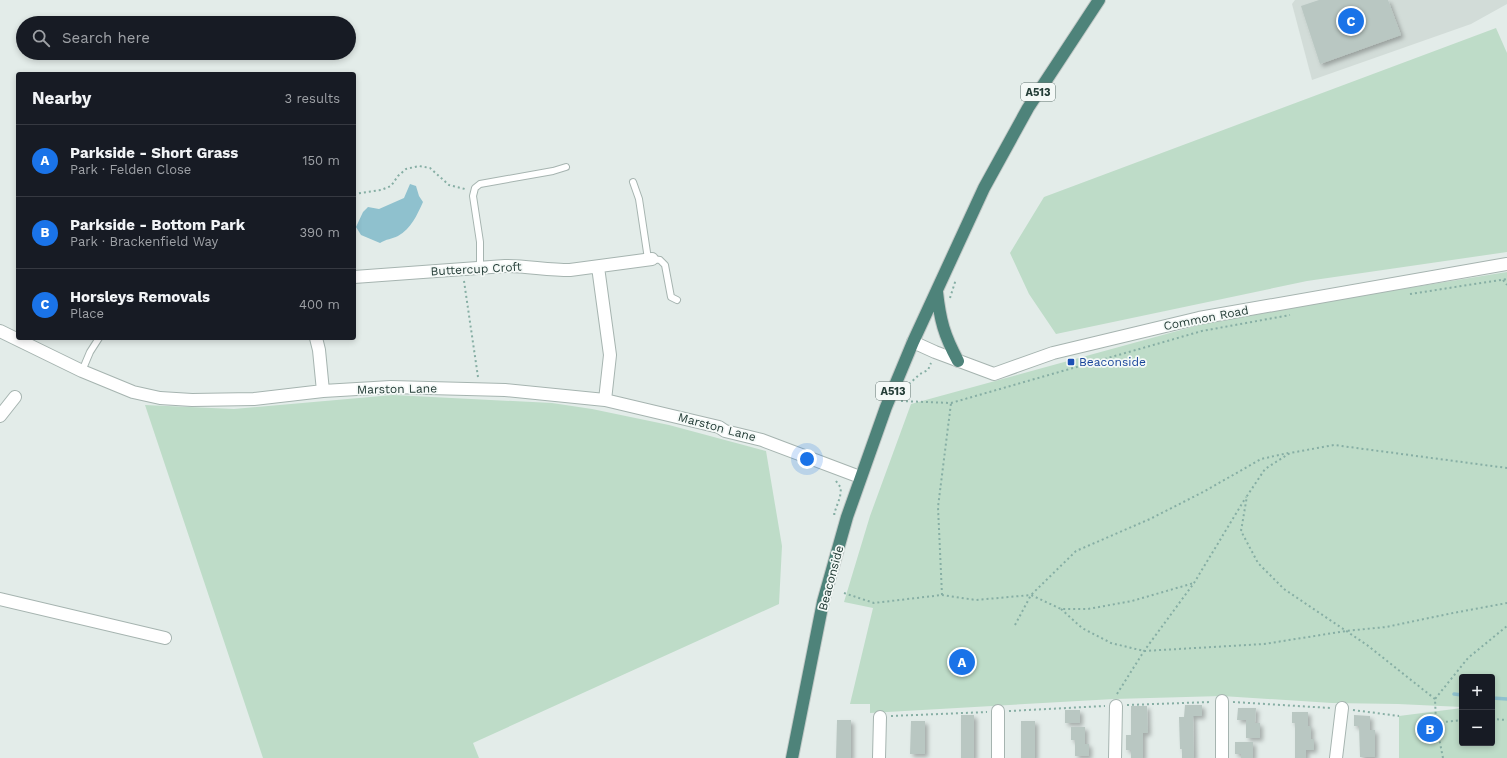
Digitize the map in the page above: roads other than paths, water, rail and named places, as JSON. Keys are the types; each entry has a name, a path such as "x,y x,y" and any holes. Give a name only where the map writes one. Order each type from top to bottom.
{"highway":[{"name":"Beaconside","path":"792,758 824,602 847,517 886,407 913,342 984,188 1028,108 1099,0"},
{"path":"937,291 939,316 944,331 958,360"}],"street":[{"name":"Buttercup Croft","path":"356,277 521,266 556,270 598,267 650,259"},
{"name":"Common Road","path":"913,342 994,374 1053,353 1199,318 1507,264"},
{"path":"598,267 610,356 605,400"},
{"name":"Marston Lane","path":"0,331 16,339"},
{"name":"Marston Lane","path":"19,340 133,392 160,398 192,400 254,398 324,391 391,387 505,390 605,400 719,427 725,431 762,440 860,477"},
{"path":"316,340 324,391"},
{"path":"0,416 15,397"},
{"path":"0,599 165,638"},
{"path":"1222,701 1222,758"},
{"path":"1114,758 1115,702"},
{"path":"1336,758 1342,708"},
{"path":"998,711 998,758"},
{"path":"879,758 880,717"}],"lane":[{"path":"480,268 480,242 473,196 474,188 480,184 553,171 566,167"},
{"path":"633,182 639,199 650,259 660,260 665,265 671,297 677,300"},
{"path":"82,370 90,352 98,340"}],"water":[{"path":"410,184 416,186 419,196 423,202 407,230 398,236 380,243 361,235 356,227 363,212 368,207 379,209 404,198"}],"waterway":[{"path":"1454,694 1459,695"},
{"path":"1495,698 1507,699"}],"place":[{"name":"Horsleys Removals","path":"1351,21"},
{"name":"Beaconside","path":"1071,362"},
{"name":"Parkside - Short Grass","path":"962,662"},
{"name":"Parkside - Bottom Park","path":"1430,729"}]}
